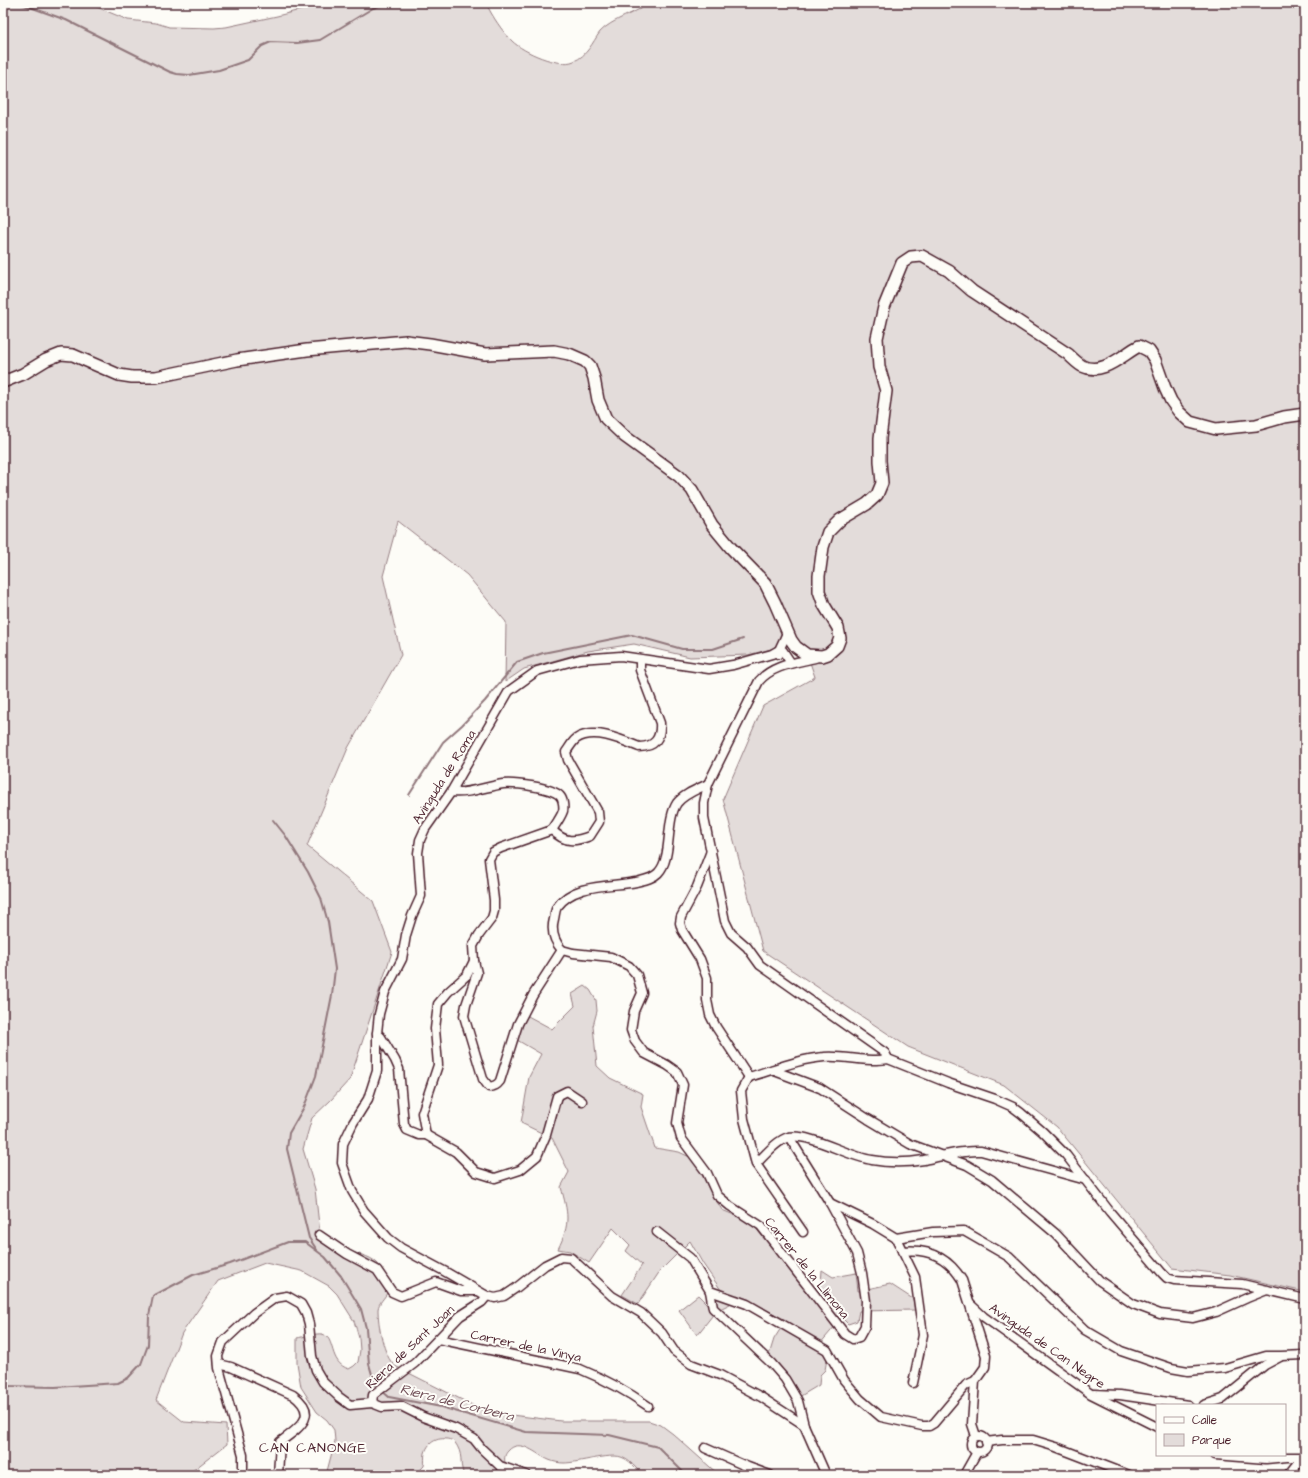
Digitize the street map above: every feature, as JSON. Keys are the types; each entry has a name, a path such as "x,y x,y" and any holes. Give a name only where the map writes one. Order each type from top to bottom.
{"street":[{"path":"888,1059 885,1053 760,965 746,947 731,934 725,921 704,811 708,784 759,681 768,672 792,663 828,654 837,646 840,638 838,628 824,605 819,591 819,576 823,547 828,532 840,520 867,504 877,495 882,483 880,438 886,391 880,367 877,338 884,307 902,264 911,257 922,256 949,271 972,291 1062,350 1081,366 1093,369 1105,366 1139,346 1149,350 1156,360 1171,401 1179,412 1190,422 1216,429 1256,425 1284,417 1305,414"},
{"path":"3,382 23,374 46,360 61,354 73,355 119,375 132,377 156,377 237,360 307,350 406,341 485,354 554,351 568,354 585,361 590,366 600,406 606,419 635,445 679,476 692,490 712,525 768,588 787,632 797,649 799,656 792,663"},
{"path":"787,632 786,639 779,653 792,663"},
{"name":"Avinguda de Roma","path":"476,1291 435,1266 401,1248 388,1238 364,1211 352,1191 342,1163 343,1144 353,1123 368,1099 377,1071 377,1033 379,1014 385,992 402,959 406,935 412,916 421,896 418,853 420,840 425,829 451,792 509,690 537,671 580,659 621,656 709,669 722,668 779,653 790,647 797,649"},
{"path":"797,649 807,655 822,656"},
{"path":"552,830 559,837 573,841 590,836 598,822 598,812 568,760 566,752 576,739 591,735 605,735 639,747 652,745 659,739 660,723 640,670 640,658"},
{"path":"451,792 462,793 504,784 534,786 554,792 560,796 563,802 564,810 552,830 500,848 493,852 489,859 494,911 492,918 473,946 474,961 477,973 466,1005 464,1016 483,1079 489,1087 498,1085 518,1024 533,995 562,950 554,940 552,925 556,908 566,898 576,892 648,880 658,873 664,864 673,812 678,803 685,796 708,784"},
{"path":"711,851 697,887 681,917 680,923 682,930 700,959 707,978 707,1000 710,1015 716,1027 749,1077"},
{"name":"Carrer de la Llimona","path":"562,950 574,953 611,957 629,966 637,975 642,993 634,1011 631,1030 635,1041 644,1053 677,1072 683,1085 677,1123 681,1138 707,1173 717,1195 730,1206 761,1226 845,1334 853,1339 859,1337 865,1326 866,1301 858,1253 830,1203 789,1137"},
{"path":"426,1135 422,1113 438,1066 435,1029 438,1004 466,975 474,961"},
{"path":"377,1033 396,1060 399,1069 404,1124 407,1130 419,1135 426,1135 456,1152 476,1172 495,1178 520,1170 537,1156 546,1135 557,1096 567,1091 582,1101"},
{"path":"803,1232 756,1164 744,1119 741,1091 749,1077 804,1060 824,1057 888,1059 948,1083 995,1099 1012,1107 1038,1127 1058,1145 1167,1278 1174,1280 1242,1284 1305,1298"},
{"path":"772,1070 820,1088 910,1144 967,1165 992,1180 1056,1234 1100,1281 1132,1304 1160,1314 1193,1318 1216,1312 1268,1290"},
{"path":"756,1164 780,1141 789,1137 803,1138 869,1160 890,1162 923,1160 973,1150 981,1151 1086,1180"},
{"path":"830,1203 873,1224 896,1238 915,1278 923,1334 913,1383"},
{"path":"896,1238 933,1232 964,1231 1009,1257 1085,1330 1120,1351 1171,1368 1188,1371 1225,1368 1266,1356 1305,1355"},
{"path":"657,1232 690,1258 710,1291 713,1308 772,1364 785,1379 798,1402 804,1425 826,1475"},
{"path":"319,1235 347,1254 377,1270 392,1292 401,1296 436,1282 461,1291 476,1291 495,1298 504,1296 545,1265 561,1257 571,1258 612,1296 641,1313 662,1333 674,1352 691,1364 720,1375 761,1397 804,1425"},
{"path":"902,1251 911,1250 936,1255 948,1262 962,1280 986,1356 985,1367 975,1382 972,1424 976,1436"},
{"path":"710,1291 747,1304 827,1350 844,1380 860,1399 881,1417 915,1425 929,1426 934,1423 966,1385 975,1382"},
{"path":"243,1475 243,1455 218,1356 223,1342 254,1313 275,1298 287,1296 301,1304 306,1313 309,1324 312,1356 316,1370 323,1382 339,1397 350,1405 372,1399 382,1407 401,1406 423,1417 456,1428 474,1439 500,1466 526,1475"},
{"name":"Riera de Sant Joan","path":"372,1399 383,1388 416,1363 460,1316 482,1302 487,1296"},
{"name":"Avinguda de Can Negre","path":"969,1303 984,1317 1091,1394 1156,1426"},
{"name":"Carrer de la Vinya","path":"438,1339 580,1369 598,1377 648,1406"},
{"path":"1207,1404 1223,1399 1265,1365 1281,1356"},
{"path":"219,1364 231,1367 293,1395 301,1401 306,1412 306,1418 300,1427 280,1442 278,1475"},
{"path":"1091,1394 1120,1395 1181,1404"},
{"path":"976,1436 984,1438 986,1442"},
{"path":"976,1436 972,1439 970,1444 971,1448 977,1452 984,1450 986,1442"},
{"path":"986,1442 1002,1440 1033,1440 1056,1447 1130,1475"},
{"path":"705,1448 770,1475"},
{"path":"964,1475 977,1452"},
{"path":"1228,1456 1266,1459 1304,1456"},
{"path":"1288,1475 1304,1456"}],"green space":[{"path":"3,3 87,3 128,20 156,23 169,27 214,28 226,27 277,16 304,9 317,3 486,3 501,28 517,45 524,50 542,58 567,63 579,59 589,49 605,27 650,3 1305,3 1305,1292 1230,1275 1172,1268 1057,1127 1004,1085 908,1047 763,951 723,799 763,706 815,677 805,648 798,642 748,655 690,657 634,644 588,651 524,669 505,682 506,622 467,575 398,521 383,576 401,655 348,748 307,846 373,901 392,952 350,1079 312,1118 303,1149 315,1189 320,1234 339,1247 374,1260 384,1273 388,1289 387,1293 380,1302 378,1309 379,1323 384,1348 395,1366 486,1412 561,1421 649,1421 661,1425 719,1475 642,1475 630,1462 621,1457 609,1456 570,1463 560,1463 549,1460 528,1448 518,1446 513,1447 508,1451 505,1458 507,1468 513,1475 464,1475 459,1451 454,1441 441,1439 436,1440 427,1448 424,1466 419,1471 395,1470 384,1475 326,1475 335,1441 334,1430 327,1420 317,1412 301,1387 297,1363 297,1338 319,1334 326,1336 338,1361 342,1366 349,1369 358,1362 360,1350 359,1338 354,1321 337,1294 329,1286 302,1271 265,1263 218,1281 182,1333 156,1400 184,1422 226,1425 227,1444 187,1475 3,1475"},
{"path":"585,986 590,990 596,1000 597,1011 593,1026 597,1066 610,1078 643,1094 641,1107 655,1148 679,1152 694,1159 709,1189 722,1210 751,1222 807,1293 821,1284 822,1270 833,1277 856,1273 858,1291 890,1284 913,1299 915,1310 859,1311 857,1321 848,1324 842,1318 819,1345 827,1359 825,1370 820,1375 819,1385 799,1397 785,1374 769,1355 774,1339 786,1320 737,1295 730,1304 716,1311 697,1335 679,1310 698,1295 708,1305 721,1290 703,1264 690,1241 660,1271 638,1304 622,1295 642,1265 626,1251 630,1245 613,1228 589,1263 570,1251 558,1249 567,1225 567,1211 561,1187 569,1172 552,1138 521,1123 529,1077 541,1054 517,1040 526,1015 552,1029 575,1006 572,994"}],"waterway":[{"path":"19,3 66,20 170,72 189,75 219,70 248,60 262,46 271,42 297,43 320,40 373,8 388,3"},
{"path":"409,795 443,742 485,701 517,662 543,653 632,635 682,649 713,649 743,639"},
{"path":"273,820 285,835 308,872 321,898 328,922 335,969 332,995 316,1076 304,1107 289,1133 287,1149 309,1238 317,1250"},
{"name":"Riera de Corbera","path":"3,1386 55,1387 118,1383 128,1378 141,1364 148,1345 149,1316 153,1296 193,1275 230,1264 288,1242 305,1242 325,1257 341,1276 361,1309 366,1328 369,1364 375,1385 378,1388"},
{"name":"Riera de Corbera","path":"381,1390 389,1397 441,1407 526,1432 609,1435 658,1447 686,1475"}],"district":[{"name":"CAN CANONGE","path":"313,1448"}]}
